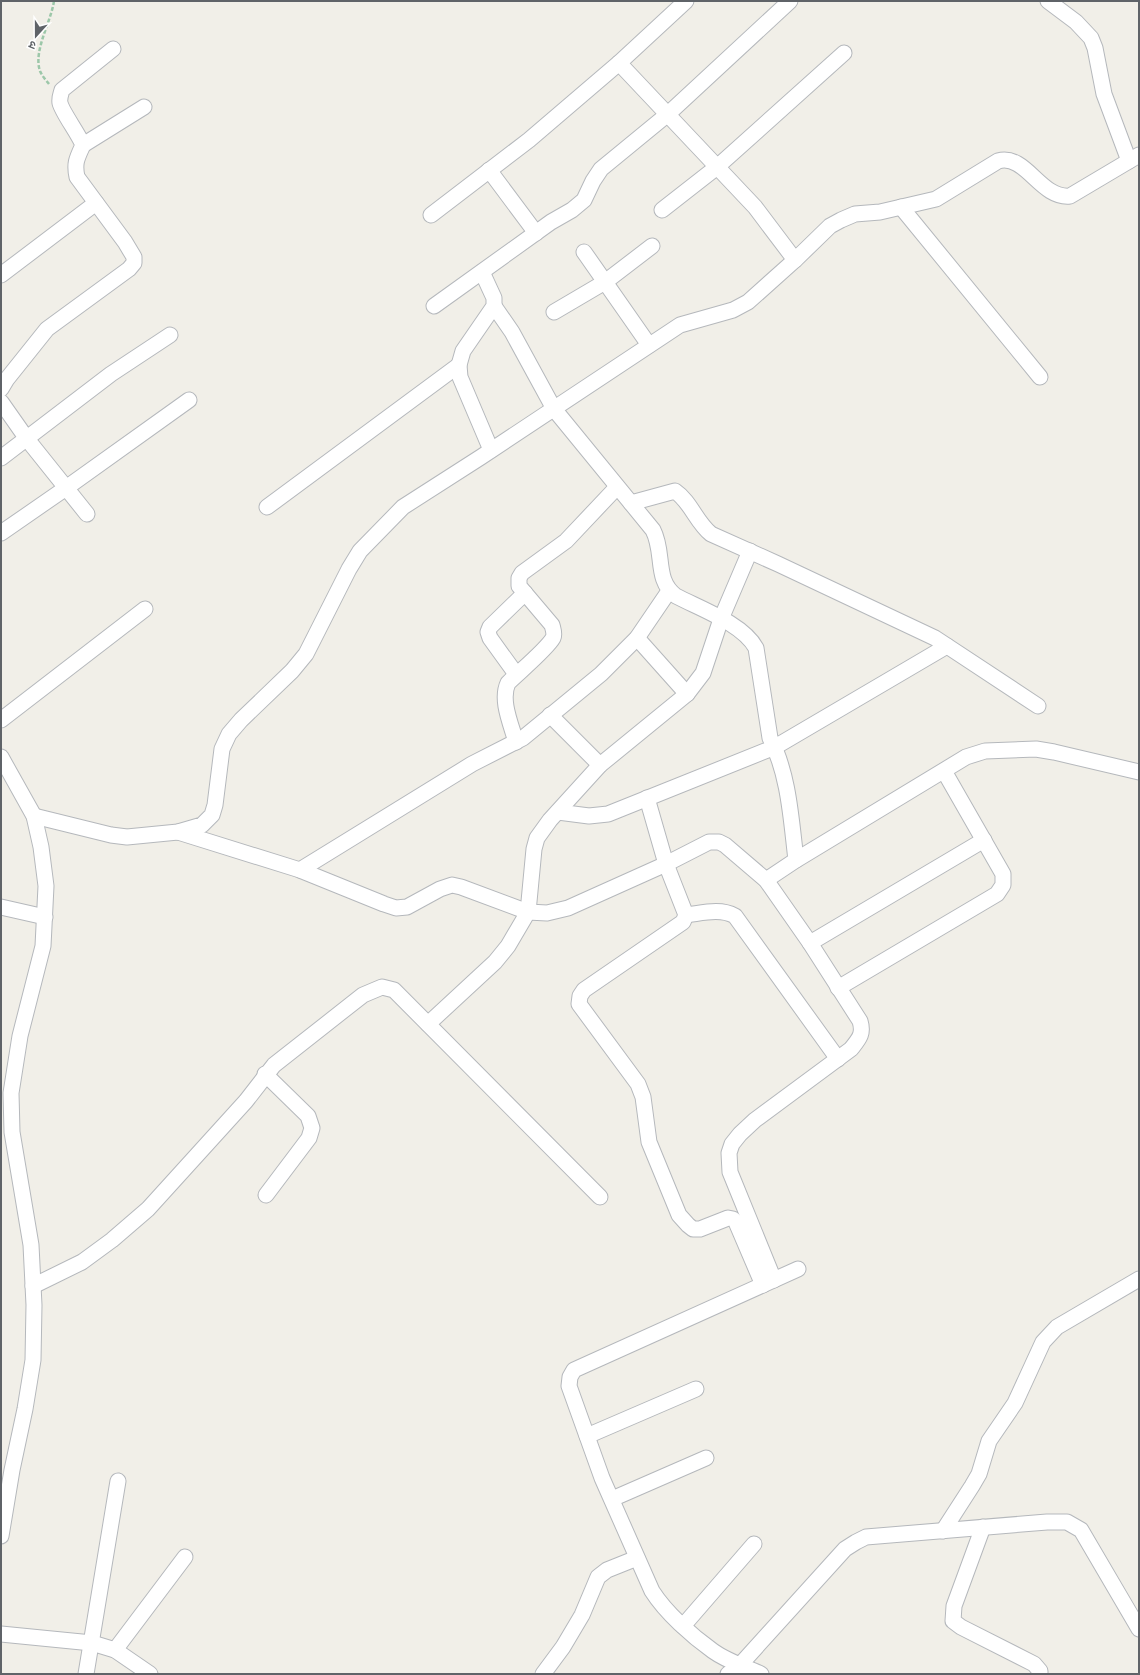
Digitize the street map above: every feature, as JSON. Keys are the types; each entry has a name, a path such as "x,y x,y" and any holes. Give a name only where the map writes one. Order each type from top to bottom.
{"street":[{"path":"431,215 529,140 619,63 686,1"},
{"path":"434,306 536,233 572,210 584,200 593,180 601,169 668,114 790,1"},
{"path":"34,816 111,835 127,837 178,832 202,825 212,815 215,805 222,748 229,734 241,720 292,671 306,654 349,568 360,552 403,507 680,325 733,310 748,302 830,226 856,214 880,212 936,199 998,161 1004,160 1019,165 1051,193 1060,196 1070,196 1134,158 1104,94 1095,48 1091,38 1076,22 1048,1"},
{"path":"83,144 60,104 60,96 62,90 113,49"},
{"path":"662,210 717,167 844,53"},
{"path":"619,63 756,207 795,260"},
{"path":"1,387 47,329 129,269 134,263 134,257 125,242 77,178 75,167 76,160 83,144 144,107"},
{"path":"489,170 536,233"},
{"path":"1,275 96,203"},
{"path":"901,207 1040,377"},
{"path":"554,312 605,282 652,246"},
{"path":"584,252 649,345"},
{"path":"482,272 494,298 494,306 463,351 459,365 460,377 491,450"},
{"path":"494,306 512,332 554,409 653,530 657,538 664,584 668,591 739,628 752,639 756,648 769,732 785,777 796,860"},
{"path":"1,458 111,374 170,336"},
{"path":"267,507 459,365"},
{"path":"1,533 189,400"},
{"path":"1,402 27,439 87,514"},
{"path":"516,742 505,702 505,689 516,674 546,646 553,637 552,625 519,586 519,578 522,572 566,541 617,486"},
{"path":"631,503 675,491 683,496 704,528 711,534 935,638 1038,706"},
{"path":"428,1024 495,962 508,946 528,912 534,849 537,838 600,765 687,694 703,673 721,619 750,551"},
{"path":"300,870 472,764 523,738 601,674 637,638 668,591"},
{"path":"516,674 490,638 488,632 490,627 525,592"},
{"path":"1,720 145,609"},
{"path":"637,638 687,694"},
{"path":"558,812 599,816 775,747 948,646"},
{"path":"550,715 600,765"},
{"path":"766,880 796,860 966,757 985,751 1036,749 1139,772"},
{"path":"1,757 34,816 46,886 42,946 20,1036 11,1094 12,1132 31,1245 33,1286 33,1360 1,1536"},
{"path":"838,988 997,894 1003,885 1003,874 944,771"},
{"path":"647,798 666,864 686,915 683,922 584,990 580,996 579,1004 638,1084 643,1097 649,1142 679,1215 693,1229 700,1229 728,1218 733,1219 769,1282"},
{"path":"178,832 300,870 396,908 407,907 440,888 452,885 528,912 547,913 568,908 666,864 709,842 719,842 725,845 766,880 810,943 860,1021 862,1029 860,1038 851,1049 755,1120 732,1144 729,1153 730,1172 769,1282"},
{"path":"810,943 984,840"},
{"path":"1,908 45,917"},
{"path":"686,915 717,911 727,912 735,916 838,1059"},
{"path":"33,1286 82,1262 112,1240 148,1209 246,1100 265,1074 274,1065 363,995 382,987 394,990 600,1197"},
{"path":"265,1074 308,1116 312,1128 309,1138 266,1195"},
{"path":"760,1674 734,1670 683,1626 656,1597 612,1500 569,1386 570,1378 574,1370 798,1269"},
{"path":"943,1531 979,1474 989,1441 1015,1404 1042,1342 1057,1327 1139,1279"},
{"path":"587,1436 696,1388"},
{"path":"612,1500 706,1458"},
{"path":"86,1674 118,1481"},
{"path":"734,1670 845,1549 866,1537 1047,1522 1067,1522 1081,1530 1139,1630"},
{"path":"983,1527 954,1606 954,1621 961,1627 1034,1664 1040,1671 1040,1674"},
{"path":"683,1626 754,1544"},
{"path":"114,1650 185,1557"},
{"path":"543,1674 563,1647 582,1614 598,1577 607,1570 637,1558"},
{"path":"1,1634 92,1643 114,1650 150,1674"}],"path":[{"path":"54,1 39,51 38,65 40,73 60,96"}]}
